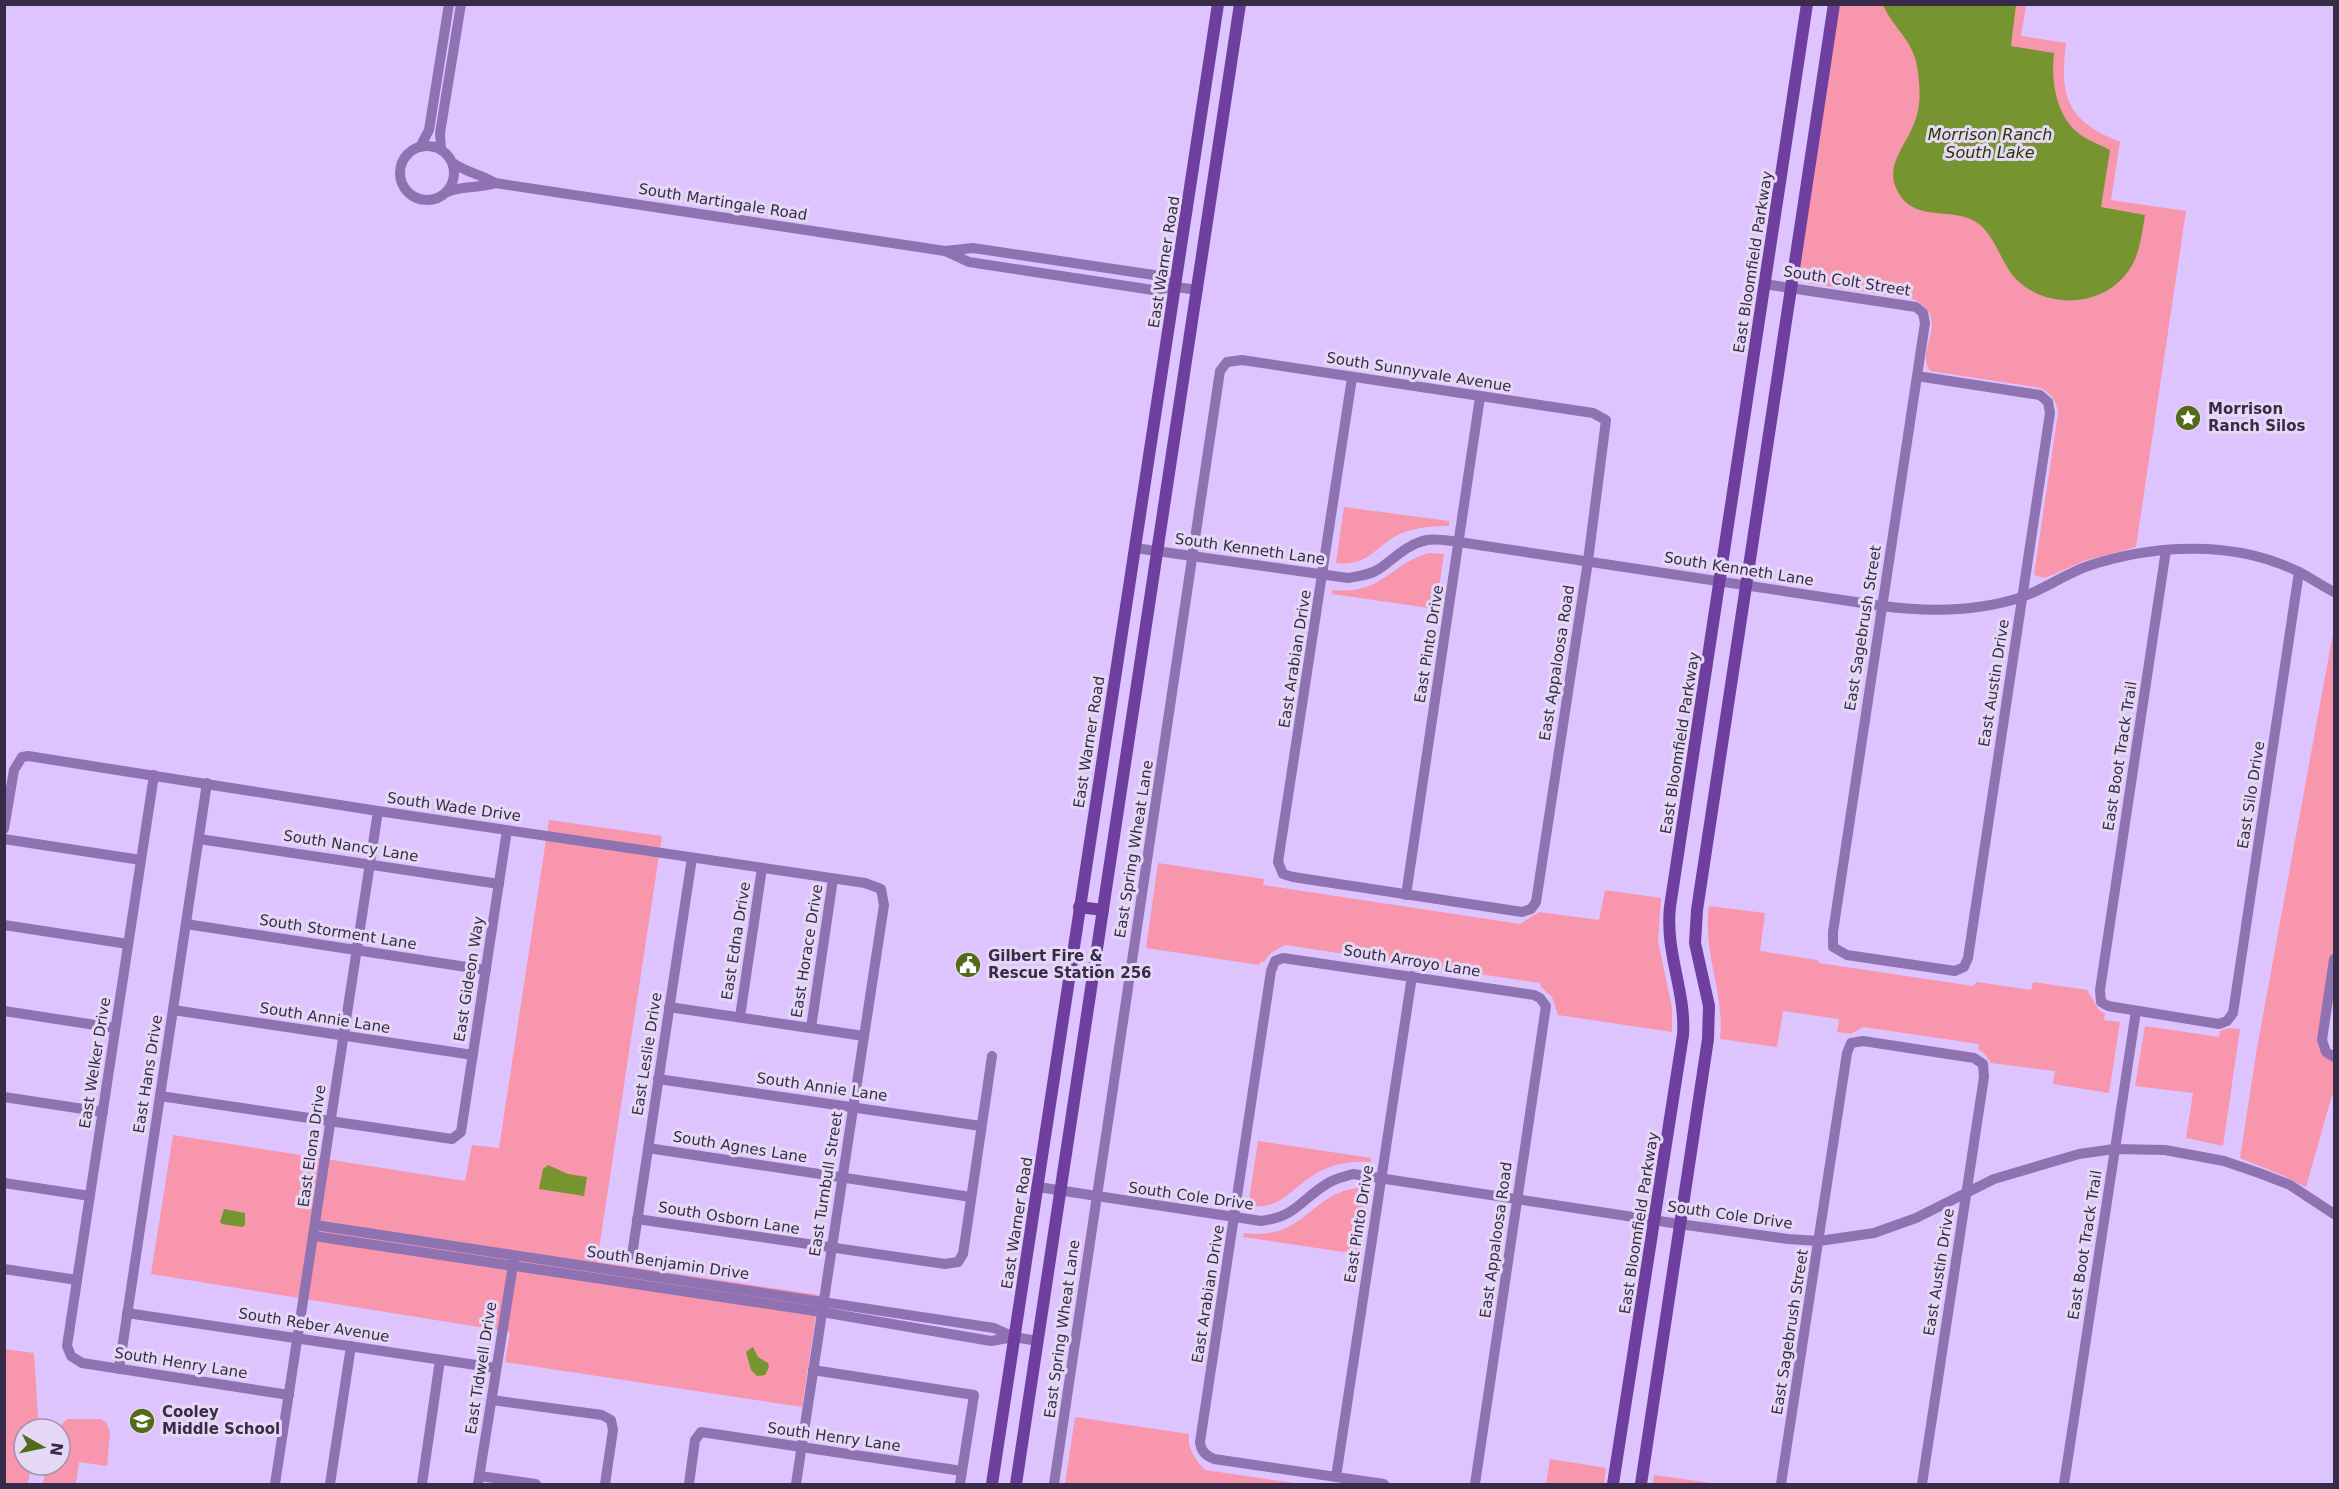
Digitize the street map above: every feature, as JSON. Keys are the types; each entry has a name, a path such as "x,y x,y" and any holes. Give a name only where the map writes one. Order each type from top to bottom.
{"main road":[{"name":"East Warner Road","path":"992,1485 1218,4"},
{"path":"1016,1485 1240,4"},
{"name":"East Bloomfield Parkway","path":"1613,1485 1684,1016 1668,935 1670,908 1807,4"},
{"path":"1641,1485 1709,1021 1695,943 1697,910 1834,4"},
{"path":"1211,47 1233,51"},
{"path":"1079,907 1103,910"}],"street":[{"path":"420,147 429,130 449,4"},
{"path":"441,150 440,133 461,4"},
{"path":"420,147 435,147 441,150 453,163 454,178 447,192 431,200 413,197 402,183 401,165 412,150 420,147"},
{"name":"South Martingale Road","path":"453,163 465,172 486,177 495,183 945,251 973,248 1154,275 1176,287 1198,290"},
{"name":"South Martingale Road","path":"447,192 460,187 483,187 495,183"},
{"name":"South Colt Street","path":"1764,284 1916,307 1923,313"},
{"name":"East Sagebrush Street","path":"1833,947 1833,932 1925,323 1923,313"},
{"name":"South Sunnyvale Avenue","path":"1227,362 1242,360 1593,413 1606,420"},
{"name":"East Spring Wheat Lane","path":"1054,1485 1220,371 1227,362"},
{"name":"East Austin Drive","path":"1833,947 1847,955 1955,971 1964,967 1968,958 2050,413 2048,402 2040,395 1917,376"},
{"name":"East Arabian Drive","path":"1352,378 1278,862 1283,874 1406,895"},
{"name":"East Pinto Drive","path":"1406,895 1480,397"},
{"name":"East Appaloosa Road","path":"1406,895 1522,912 1531,909 1536,902 1588,561 1606,420"},
{"name":"South Kenneth Lane","path":"1135,548 1348,578 1365,576 1408,547 1428,540 1460,542 1915,610 1957,610 2023,596 2086,567 2111,559 2166,550 2208,550 2278,564 2299,572 2334,592"},
{"name":"East Boot Track Trail","path":"2064,1485 2136,1011 2108,1006 2101,1002 2100,990 2166,550"},
{"name":"East Silo Drive","path":"2136,1011 2219,1024 2227,1021 2233,1013 2299,572"},
{"name":"South Wade Drive","path":"4,829 14,770 22,757 28,756 378,811 866,883 881,889"},
{"name":"East Welker Drive","path":"71,1356 67,1346 154,775"},
{"name":"East Hans Drive","path":"119,1369 207,783"},
{"name":"East Elona Drive","path":"275,1485 378,811"},
{"name":"East Gideon Way","path":"331,1122 452,1139 461,1132 507,830"},
{"path":"4,839 141,860"},
{"name":"South Nancy Lane","path":"199,839 499,884"},
{"name":"East Leslie Drive","path":"632,1255 692,858"},
{"name":"East Edna Drive","path":"740,1017 762,868"},
{"name":"East Horace Drive","path":"811,1028 833,879"},
{"name":"East Turnbull Street","path":"796,1485 884,905 881,889"},
{"name":"South Storment Lane","path":"186,924 486,970"},
{"path":"4,926 128,944"},
{"name":"South Arroyo Lane","path":"1275,961 1289,958 1412,976 1534,995 1544,1001"},
{"path":"2330,1055 2322,1040 2334,959"},
{"name":"East Arabian Drive","path":"1275,961 1271,971 1200,1442 1203,1453 1214,1459 1336,1478"},
{"name":"East Pinto Drive","path":"1336,1478 1412,976"},
{"name":"East Appaloosa Road","path":"1475,1485 1547,1011 1544,1001"},
{"path":"669,1007 864,1036"},
{"name":"South Annie Lane","path":"173,1010 473,1055"},
{"path":"4,1011 115,1028"},
{"name":"East Austin Drive","path":"1851,1043 1863,1041 1974,1058 1983,1064 1984,1077 1922,1485"},
{"name":"East Sagebrush Street","path":"1781,1485 1847,1053 1851,1043"},
{"path":"970,1197 992,1056"},
{"name":"South Annie Lane","path":"658,1079 981,1126"},
{"path":"160,1096 331,1122"},
{"path":"4,1097 103,1112"},
{"name":"South Agnes Lane","path":"648,1148 970,1197"},
{"name":"South Cole Drive","path":"1038,1188 1261,1221 1278,1219 1291,1213 1332,1181 1353,1174 1679,1224 1819,1241 1874,1233 1923,1214 1994,1179 2068,1157 2114,1149 2165,1150 2224,1161 2290,1185 2334,1214"},
{"path":"4,1183 90,1196"},
{"name":"South Osborn Lane","path":"637,1219 945,1264 958,1262 963,1254 970,1197"},
{"name":"South Benjamin Drive","path":"315,1230 991,1341 1014,1337"},
{"name":"South Benjamin Drive","path":"513,1261 823,1300 994,1328 1014,1337 1038,1341"},
{"name":"East Tidwell Drive","path":"479,1480 513,1261"},
{"path":"4,1269 77,1280"},
{"name":"South Reber Avenue","path":"127,1313 496,1368"},
{"path":"330,1485 351,1346"},
{"name":"South Henry Lane","path":"71,1356 82,1363 289,1395"},
{"path":"422,1485 440,1360"},
{"path":"813,1370 974,1395 960,1485"},
{"path":"492,1400 602,1416 611,1420 613,1430 604,1485"},
{"name":"South Henry Lane","path":"689,1485 695,1440 702,1432 962,1471"},
{"path":"1336,1478 1384,1485"},
{"path":"479,1480 536,1485"}],"shaded area":[{"path":"1838,5 2026,5 2021,36 2066,43 2064,79 2071,106 2089,126 2120,142 2111,200 2186,211 2136,547 2084,561 2045,578 2034,575 2058,413 2053,398 2041,388 1930,371 1926,362 1926,353 1932,325 1930,316 1925,307 1913,299 1806,283 1798,276"},
{"path":"1344,507 1449,521 1449,526 1425,527 1408,531 1393,538 1357,562 1336,563"},
{"path":"1429,553 1444,554 1436,609 1332,594 1332,590 1363,588 1374,584 1415,558"},
{"path":"2334,628 2334,958 2322,1040 2334,1057 2334,1095 2332,1095 2306,1187 2240,1158 2257,1048"},
{"path":"549,820 662,836 597,1262 819,1295 802,1407 505,1362 510,1332 151,1274 173,1135 465,1181 472,1145 499,1148"},
{"path":"1158,863 1264,879 1263,885 1520,924 1539,912 1599,920 1605,890 1661,898 1658,941 1672,1008 1672,1032 1558,1015 1552,997 1541,987 1540,983 1285,945 1271,953 1259,965 1146,948"},
{"path":"1709,906 1765,913 1760,951 1817,960 1819,963 1973,986 1977,982 2031,990 2033,982 2087,990 2099,1010 2105,1014 2104,1020 2120,1022 2109,1093 2053,1084 2055,1071 1991,1063 1978,1049 1979,1044 1863,1027 1851,1034 1837,1032 1839,1019 1783,1011 1777,1047 1720,1039 1719,1005 1708,940"},
{"path":"2145,1026 2219,1037 2220,1031 2229,1028 2240,1029 2223,1146 2186,1138 2193,1093 2135,1086"},
{"path":"1258,1141 1371,1158 1371,1162 1333,1166 1312,1176 1276,1202 1269,1205 1248,1206"},
{"path":"1358,1188 1366,1190 1357,1254 1243,1237 1244,1233 1264,1234 1281,1230 1294,1224 1329,1198"},
{"path":"4,1349 34,1353 38,1417 12,1417 12,1477 29,1477 28,1484 5,1484"},
{"path":"1075,1417 1189,1434 1192,1454 1205,1470 1302,1484 1065,1484"},
{"path":"72,1419 100,1419 106,1422 110,1432 107,1466 79,1462 76,1484 43,1484 44,1477 72,1477"},
{"path":"1550,1459 1606,1468 1604,1484 1546,1484"},
{"path":"1654,1475 1711,1483 1653,1484"}],"water":[{"name":"Morrison Ranch South Lake","path":"1883,5 2016,5 2011,46 2054,53 2054,84 2059,106 2064,115 2081,135 2110,150 2101,207 2145,215 2137,255 2121,280 2108,290 2093,297 2061,300 2045,297 2030,290 2017,280 1990,237 1979,224 1958,215 1914,208 1905,202 1898,192 1893,173 1898,156 1917,115 1920,97 1919,78 1913,52"},
{"path":"548,1165 568,1174 587,1177 584,1196 539,1189 543,1169"},
{"path":"224,1209 245,1213 245,1225 242,1227 222,1224 220,1222"},
{"path":"753,1347 758,1357 768,1363 769,1367 765,1375 757,1376 751,1370 746,1352"}],"place":[{"name":"Morrison Ranch Silos","path":"2188,418"},
{"name":"Gilbert Fire & Rescue Station 256","path":"968,965"},
{"name":"Cooley Middle School","path":"142,1421"}]}
